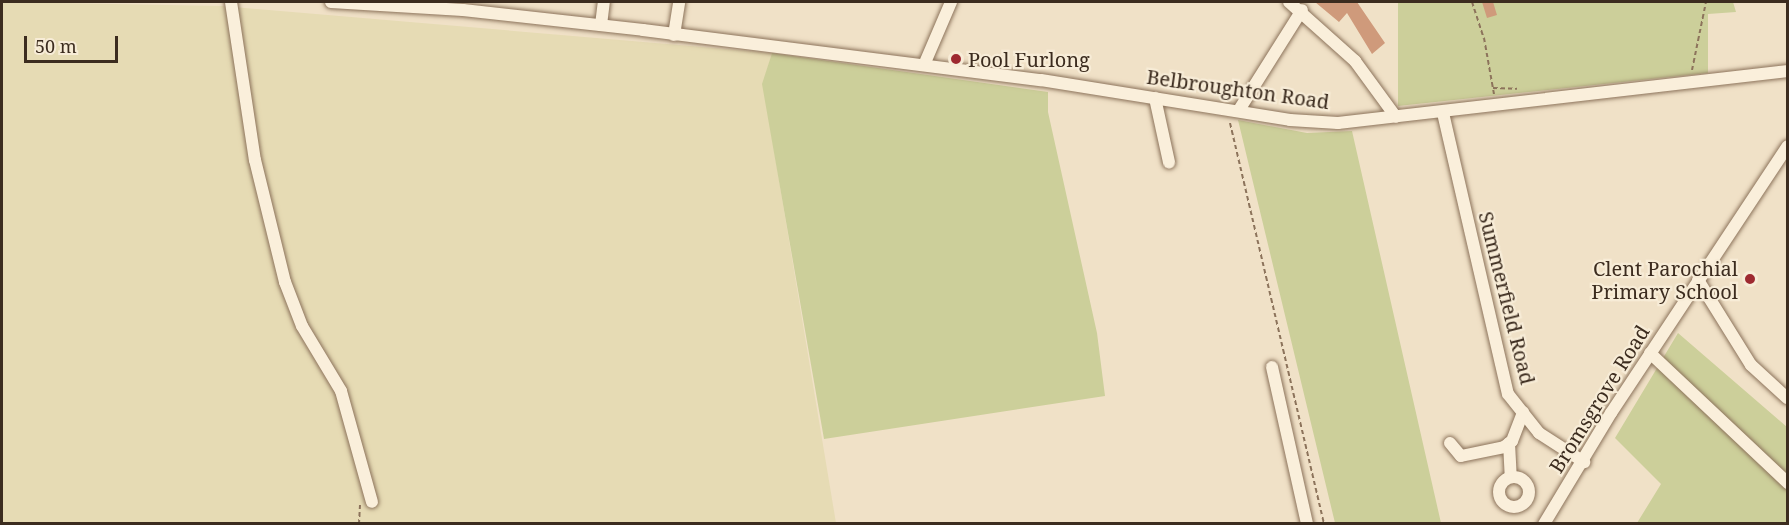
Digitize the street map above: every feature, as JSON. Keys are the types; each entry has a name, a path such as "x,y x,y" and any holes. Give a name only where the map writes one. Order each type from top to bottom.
{"street":[{"path":"231,2 255,160 285,282 302,326 341,391 372,502"},
{"name":"Belbroughton Road","path":"331,2 601,25 827,56 924,65 1338,123 1788,71"},
{"path":"601,25 604,2"},
{"path":"674,34 679,2"},
{"path":"924,65 951,2"},
{"path":"1234,110 1296,5 1355,61 1396,117"},
{"path":"1155,98 1169,162"},
{"name":"Summerfield Road","path":"1443,112 1508,394 1539,433 1584,462"},
{"name":"Bromsgrove Road","path":"1544,524 1650,353 1788,146"},
{"path":"1698,280 1751,365 1787,398"},
{"path":"1650,353 1788,483"},
{"path":"1272,367 1306,524"},
{"path":"1511,477 1509,443 1523,412"},
{"path":"1450,444 1461,456 1509,443"}],"path":[{"path":"1472,2 1496,106"},
{"path":"1681,72 1693,70 1706,2"},
{"path":"1493,88 1524,89"},
{"path":"1234,110 1324,524"}],"shaded area":[{"path":"2,2 222,6 772,53 763,84 836,523 2,523"}],"green space":[{"path":"1398,2 1733,2 1736,12 1708,14 1708,73 1398,106"},
{"path":"772,53 1048,92 1048,112 1097,333 1105,396 824,439 762,84"},
{"path":"1238,120 1307,133 1352,131 1441,523 1335,523"},
{"path":"1678,333 1787,427 1787,523 1637,523 1661,484 1615,438"}],"building":[{"path":"1315,2 1357,2 1385,43 1372,54 1347,13 1339,22"},
{"path":"1482,2 1493,2 1497,15 1487,18"}],"place":[{"name":"Pool Furlong","path":"956,59"},
{"name":"Clent Parochial Primary School","path":"1750,279"}]}
